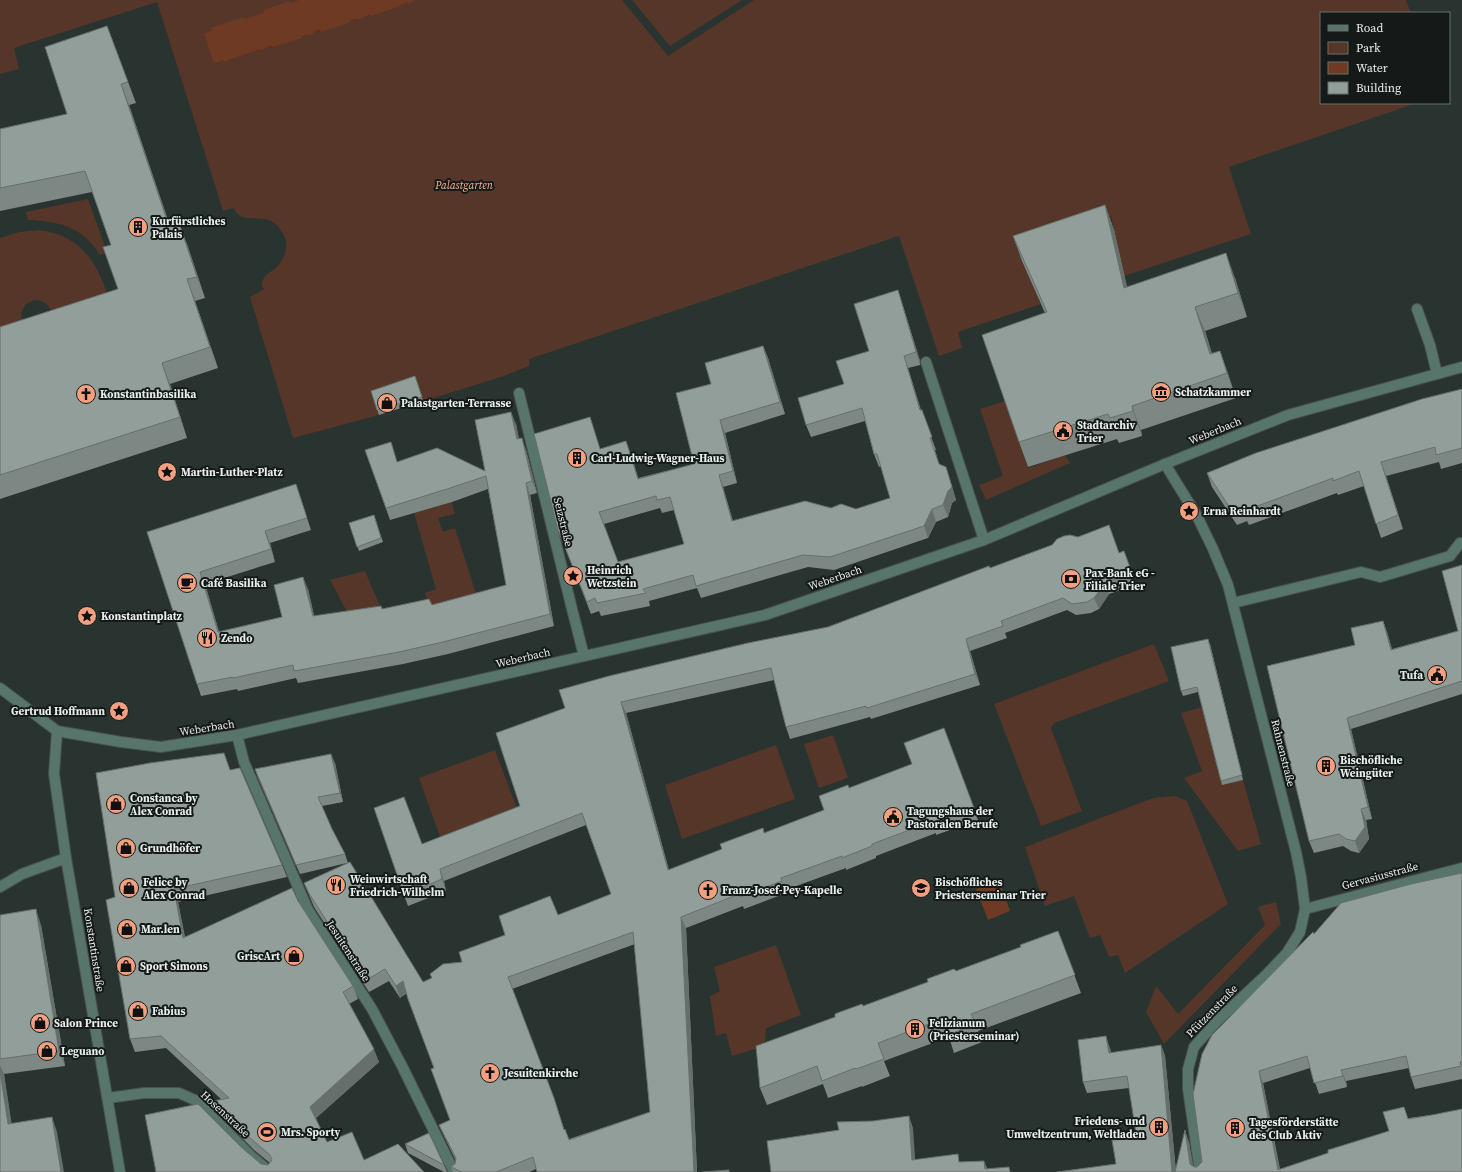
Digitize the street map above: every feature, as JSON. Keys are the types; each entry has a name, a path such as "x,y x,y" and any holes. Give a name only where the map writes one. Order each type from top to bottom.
{"street":[{"path":"1417,309 1430,346 1437,374"},
{"path":"926,362 984,540"},
{"name":"Weberbach","path":"57,731 161,747 237,735 764,615 984,540 1165,464 1288,415 1462,367"},
{"name":"Seizstraße","path":"519,393 584,656"},
{"name":"Rahnenstraße","path":"1165,464 1196,516 1213,549 1228,585 1301,877 1305,909"},
{"path":"1233,603 1361,572 1380,577 1450,556 1461,543"},
{"path":"0,688 57,731"},
{"name":"Konstantinstraße","path":"57,731 54,774 66,858 120,1172"},
{"name":"Jesuitenstraße","path":"237,735 244,762 308,910 372,1009 454,1172"},
{"path":"0,887 22,874 66,858"},
{"name":"Gervasiusstraße","path":"1305,909 1462,868"},
{"name":"Pfützenstraße","path":"1200,1172 1188,1089 1188,1069 1194,1047 1217,1021 1287,953 1300,932 1305,909"},
{"name":"Hosenstraße","path":"108,1098 144,1093 179,1093 197,1101 250,1155 270,1172"}],"green space":[{"name":"Palastgarten","path":"0,0 622,0 668,56 754,0 1406,0 1411,12 1320,12 1320,104 1414,104 1229,167 1251,234 1124,276 1111,216 1017,248 1041,304 958,332 962,348 939,356 899,236 529,359 529,366 507,375 379,415 293,438 250,297 264,289 262,286 263,279 268,273 276,268 282,260 286,251 286,241 281,230 269,220 240,216 236,213 234,208 223,211 157,2 14,48 19,69 0,74"},
{"path":"632,0 742,0 670,46"},
{"path":"88,199 107,252 100,255 86,238 69,227 50,222 28,220 26,212"},
{"path":"39,230 64,237 83,250 97,269 107,293 52,311 45,303 36,300 31,301 22,311 21,316 23,321 0,329 0,238 19,232"},
{"path":"1005,401 1028,468 1065,455 1070,463 986,500 979,485 1003,476 980,409"},
{"path":"452,502 455,514 438,518 443,532 455,528 480,606 431,611 425,593 436,589 414,513"},
{"path":"365,571 385,618 353,623 330,580"},
{"path":"1154,644 1169,681 1054,723 1051,728 1082,811 1041,826 994,704"},
{"path":"1202,707 1243,780 1261,844 1238,851 1184,778 1202,771 1181,713"},
{"path":"833,735 848,778 819,788 804,744"},
{"path":"776,745 795,799 682,839 665,785"},
{"path":"495,750 519,814 442,842 419,778"},
{"path":"1175,796 1187,801 1228,904 1125,973 1118,955 1109,957 1100,935 1090,938 1074,896 1045,906 1025,847 1153,798"},
{"path":"1276,902 1281,924 1164,1044 1146,1012 1156,986 1178,1014 1265,925 1258,907"},
{"path":"776,945 801,1015 766,1028 765,1046 732,1056 726,1033 716,1036 710,996 720,991 714,967"}],"water":[{"path":"299,0 415,0 409,4 408,2 371,16 370,14 358,20 357,18 351,20 351,22 321,32 320,29 313,32 314,34 309,36 308,34 302,36 302,38 273,47 272,45 265,49 260,49 223,62 223,60 214,63 204,34 212,31 211,28 244,17 245,19 264,13 264,10 290,1 291,3"},
{"path":"999,881 1010,911 988,920 976,889"}],"building":[{"path":"107,26 128,82 121,84 169,226 179,223 197,277 187,279 210,347 162,363 180,417 0,475 0,327 118,289 103,247 111,245 85,171 0,188 0,129 67,114 45,47"},
{"path":"1105,205 1124,288 1226,253 1238,293 1195,307 1210,354 1220,351 1227,373 1132,406 1133,411 1110,418 1108,414 1019,442 982,335 1047,312 1013,236"},
{"path":"898,290 916,352 904,356 920,410 922,410 932,437 930,438 939,464 946,467 952,487 948,491 943,505 932,509 924,526 830,557 803,555 696,586 693,575 643,589 646,593 597,603 595,598 587,602 558,530 534,434 590,417 600,449 626,441 638,479 694,464 676,393 711,384 705,363 763,346 780,402 720,420 733,471 719,475 732,521 805,501 831,508 841,504 856,509 890,498 877,454 874,454 862,408 806,425 798,398 844,384 836,361 869,351 854,304","holes":["656,496 657,500 670,497 684,544 618,562 599,512"]},
{"path":"415,376 422,397 377,410 371,391"},
{"path":"1462,389 1462,448 1436,455 1435,447 1381,462 1398,515 1376,524 1359,471 1333,481 1333,478 1244,511 1242,507 1232,511 1207,473 1256,453 1422,399"},
{"path":"511,412 517,439 522,438 532,481 526,483 550,614 399,652 294,671 293,665 197,684 147,532 296,484 307,518 265,531 271,549 200,572 218,632 282,617 274,585 303,577 313,616 381,606 382,609 429,599 432,605 506,585 486,476 386,508 365,450 391,442 397,462 437,448 485,471 475,420"},
{"path":"374,515 381,538 357,547 349,523"},
{"path":"1109,525 1119,553 1124,551 1132,573 1105,583 1094,598 1087,602 1072,604 1063,598 1001,621 1003,626 966,639 975,674 867,708 866,706 786,727 771,668 621,702 668,870 722,849 720,844 763,828 764,833 824,810 819,796 848,785 849,788 912,764 904,743 944,728 974,808 932,823 931,822 872,844 872,846 842,858 842,856 781,878 782,881 740,897 739,894 681,917 694,1172 537,1172 533,1157 496,1172 462,1172 451,1167 455,1164 456,1158 439,1125 450,1120 431,1069 434,1068 408,999 403,981 396,986 385,969 365,981 310,895 304,883 350,862 423,982 432,978 430,974 443,964 462,962 459,952 505,935 499,916 550,896 558,915 611,894 582,813 440,869 442,879 404,895 374,808 404,797 422,844 520,806 496,733 565,708 559,690 609,676 748,643 828,627 989,566 990,568 1052,545 1057,539 1064,536 1070,535 1078,537","holes":["633,932 650,1112 569,1140 508,977"]},
{"path":"1462,565 1462,681 1347,718 1368,807 1361,809 1365,827 1355,841 1346,839 1339,834 1309,841 1267,666 1355,645 1351,628 1383,621 1391,650 1458,631 1442,571"},
{"path":"1208,639 1242,775 1221,781 1197,687 1181,691 1171,647"},
{"path":"224,753 230,770 240,768 282,865 174,889 183,938 292,888 298,901 353,986 343,992 374,1049 310,1107 327,1142 352,1132 364,1160 398,1144 424,1172 156,1172 145,1115 198,1104 241,1147 261,1164 268,1165 272,1160 270,1155 250,1138 214,1101 229,1098 161,1036 130,1039 106,900 115,897 96,773 150,763"},
{"path":"331,754 340,793 318,797 345,854 296,865 255,769"},
{"path":"1462,873 1461,1066 1411,1077 1406,1056 1341,1070 1343,1076 1314,1083 1307,1056 1259,1071 1278,1170 1328,1153 1328,1150 1389,1131 1383,1112 1404,1107 1408,1119 1462,1109 1462,1172 1175,1172 1185,1130 1190,1164 1197,1167 1202,1162 1193,1094 1202,1054 1212,1035 1313,932 1314,934 1341,903 1411,884"},
{"path":"36,909 59,1051 0,1059 0,915"},
{"path":"1058,931 1075,975 971,1014 976,1024 948,1035 942,1019 878,1043 884,1059 856,1069 855,1068 822,1081 817,1066 760,1088 756,1046 835,1017 835,1014 840,1012 862,1004 863,1006 928,982 927,979 954,969 956,971 1021,947 1020,945"},
{"path":"1106,1036 1109,1053 1161,1045 1172,1172 1057,1172 1116,1164 1112,1140 1137,1139 1127,1076 1083,1082 1078,1040"},
{"path":"0,1071 8,1124 52,1117 61,1172 0,1172"},
{"path":"909,1116 912,1160 958,1154 959,1162 984,1161 985,1169 1009,1167 1010,1172 771,1172 767,1141 839,1130 837,1122 873,1121"},
{"path":"429,1133 444,1165 405,1144"},
{"path":"729,1170 729,1172 702,1172"}],"place":[{"name":"Kurfürstliches Palais","path":"138,227"},
{"name":"Schatzkammer","path":"1161,392"},
{"name":"Konstantinbasilika","path":"86,394"},
{"name":"Palastgarten-Terrasse","path":"387,403"},
{"name":"Stadtarchiv Trier","path":"1063,431"},
{"name":"Carl-Ludwig-Wagner-Haus","path":"577,458"},
{"name":"Martin-Luther-Platz","path":"167,472"},
{"name":"Erna Reinhardt","path":"1189,511"},
{"name":"Heinrich Wetzstein","path":"573,576"},
{"name":"Pax-Bank eG - Filiale Trier","path":"1071,579"},
{"name":"Café Basilika","path":"187,583"},
{"name":"Konstantinplatz","path":"87,616"},
{"name":"Zendo","path":"207,638"},
{"name":"Tufa","path":"1437,675"},
{"name":"Gertrud Hoffmann","path":"119,711"},
{"name":"Bischöfliche Weingüter","path":"1326,766"},
{"name":"Constanca by Alex Conrad","path":"116,804"},
{"name":"Tagungshaus der Pastoralen Berufe","path":"893,817"},
{"name":"Grundhöfer","path":"126,848"},
{"name":"Weinwirtschaft Friedrich-Wilhelm","path":"336,885"},
{"name":"Felice by Alex Conrad","path":"129,888"},
{"name":"Bischöfliches Priesterseminar Trier","path":"921,888"},
{"name":"Franz-Josef-Pey-Kapelle","path":"708,890"},
{"name":"Mar.len","path":"127,929"},
{"name":"GriscArt","path":"294,956"},
{"name":"Sport Simons","path":"126,966"},
{"name":"Fabius","path":"138,1011"},
{"name":"Salon Prince","path":"40,1023"},
{"name":"Felizianum (Priesterseminar)","path":"915,1029"},
{"name":"Leguano","path":"47,1051"},
{"name":"Jesuitenkirche","path":"490,1073"},
{"name":"Friedens- und Umweltzentrum, Weltladen","path":"1159,1127"},
{"name":"Tagesförderstätte des Club Aktiv","path":"1235,1128"},
{"name":"Mrs. Sporty","path":"267,1132"}]}
